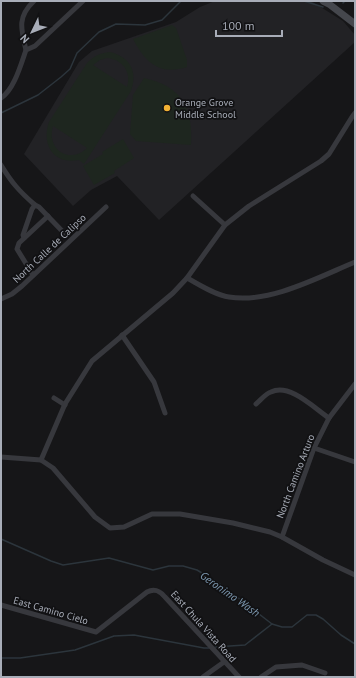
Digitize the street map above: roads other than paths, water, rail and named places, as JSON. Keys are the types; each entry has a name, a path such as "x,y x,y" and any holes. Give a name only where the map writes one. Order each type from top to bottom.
{"main road":[{"path":"323,1 355,24"}],"street":[{"path":"1,98 12,86 26,50 22,17 24,12 34,1"},
{"path":"26,50 35,46 83,1"},
{"path":"41,460 65,405 92,360 173,293 187,278 225,225 249,206 321,161 329,154 355,113"},
{"path":"1,165 9,179 16,187 36,206 39,207 65,234"},
{"path":"193,196 225,225"},
{"path":"24,238 23,235 32,209 36,206"},
{"name":"North Calle de Calipso","path":"1,299 12,294 34,275 106,207"},
{"path":"34,275 17,249 19,243 48,216"},
{"path":"187,278 229,297 264,296 290,289 355,262"},
{"path":"122,335 154,382 165,413"},
{"name":"North Camino Arturo","path":"282,537 314,448 329,418 355,384"},
{"path":"256,404 270,392 283,390 295,394 329,418"},
{"path":"54,398 65,405"},
{"path":"314,448 355,462"},
{"path":"1,457 41,460 53,468 95,517 110,528 124,527 152,514 180,514 233,523 270,532 282,537 323,560 355,575"},
{"name":"East Camino Cielo","path":"1,605 96,632 147,592 154,590"},
{"name":"East Chula Vista Road","path":"154,590 161,593 165,597 239,677"},
{"path":"203,677 224,662"},
{"path":"261,677 276,667 302,665 325,674"}],"waterway":[{"path":"1,113 38,95 61,77 70,69 77,53 99,32 116,24 145,25 162,20 181,1"},
{"path":"304,1 323,7"},
{"name":"Geronimo Wash","path":"1,539 63,565 109,558 153,570 169,566 183,566 197,570 220,584 272,624 282,627 292,627 307,615 316,615 355,644"},
{"path":"215,647 245,645 272,624"},
{"path":"1,658 20,658 75,650 114,636 134,635 209,648"}],"place":[{"name":"Orange Grove Middle School","path":"167,108"}]}
